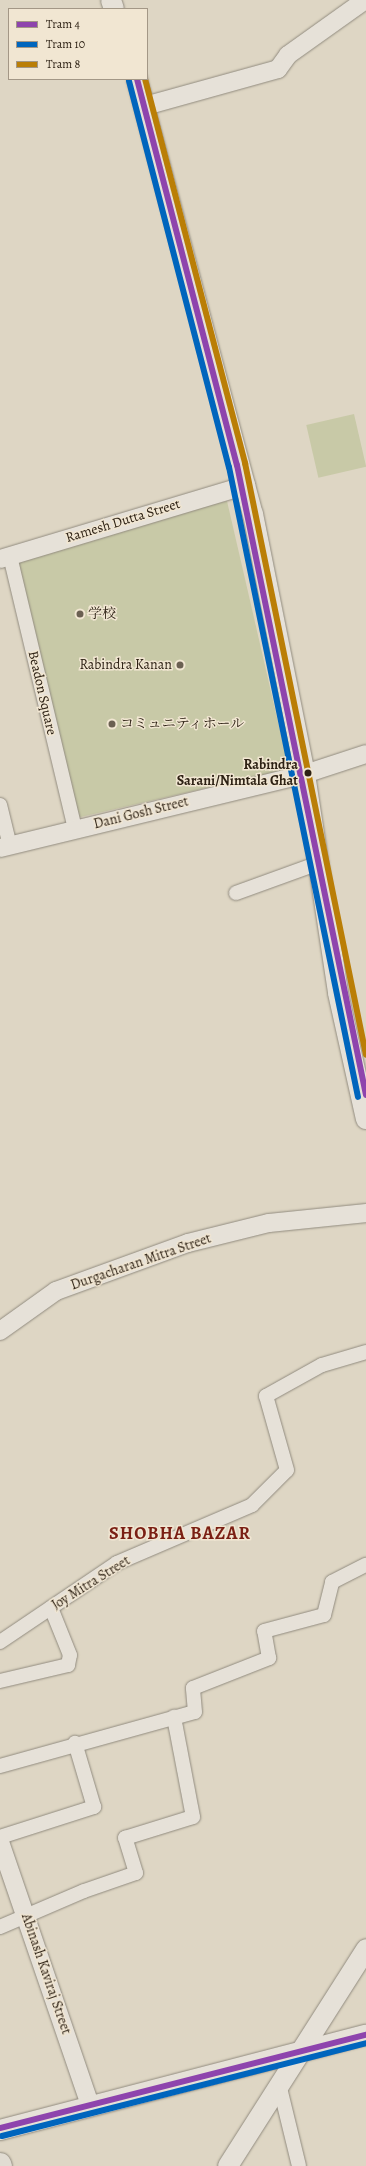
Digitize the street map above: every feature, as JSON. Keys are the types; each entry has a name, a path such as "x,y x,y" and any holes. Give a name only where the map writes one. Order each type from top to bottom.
{"main road":[{"path":"137,80 246,485 305,774 338,993 366,1119"},
{"path":"228,2166 280,2088 300,2053 366,1949"},
{"path":"0,2130 90,2105 300,2053 366,2035"}],"street":[{"path":"145,106 278,69 288,55 365,0"},
{"name":"Ramesh Dutta Street","path":"5,558 246,485"},
{"name":"Beadon Square","path":"5,558 75,829"},
{"name":"Dani Gosh Street","path":"5,847 305,774 366,754"},
{"path":"0,805 5,847"},
{"path":"236,893 318,863"},
{"name":"Durgacharan Mitra Street","path":"0,1331 56,1291 188,1243 269,1223 366,1213"},
{"name":"Joy Mitra Street","path":"0,1642 117,1563 252,1505 287,1470 266,1396 322,1365 366,1352"},
{"path":"0,1766 75,1743 138,1730 174,1717 195,1712 193,1688 269,1658 264,1631 324,1615 332,1582 366,1565"},
{"path":"0,1681 68,1665 70,1655 51,1608"},
{"path":"0,1927 136,1873 125,1838 193,1817 174,1717"},
{"path":"0,1837 94,1806 75,1743"},
{"name":"Abinash Kaviraj Street","path":"0,1842 90,2105"},
{"path":"280,2088 298,2166"}],"green space":[{"path":"354,414 366,467 318,478 306,425"},
{"path":"227,501 289,769 68,820 6,552"}],"tram line":[{"name":"4","path":"137,80 237,465 366,1095"},
{"name":"8","path":"145,80 245,463 366,1055"},
{"name":"10","path":"129,81 229,467 358,1097"},
{"name":"4","path":"0,2128 366,2035"},
{"name":"10","path":"2,2136 366,2043"}],"place":[{"name":"学校","path":"80,614"},
{"name":"Rabindra Kanan","path":"180,665"},
{"name":"コミュニティホール","path":"112,724"},
{"name":"Rabindra Sarani/Nimtala Ghat","path":"308,773"}],"district":[{"name":"SHOBHA BAZAR","path":"180,1533"}]}
